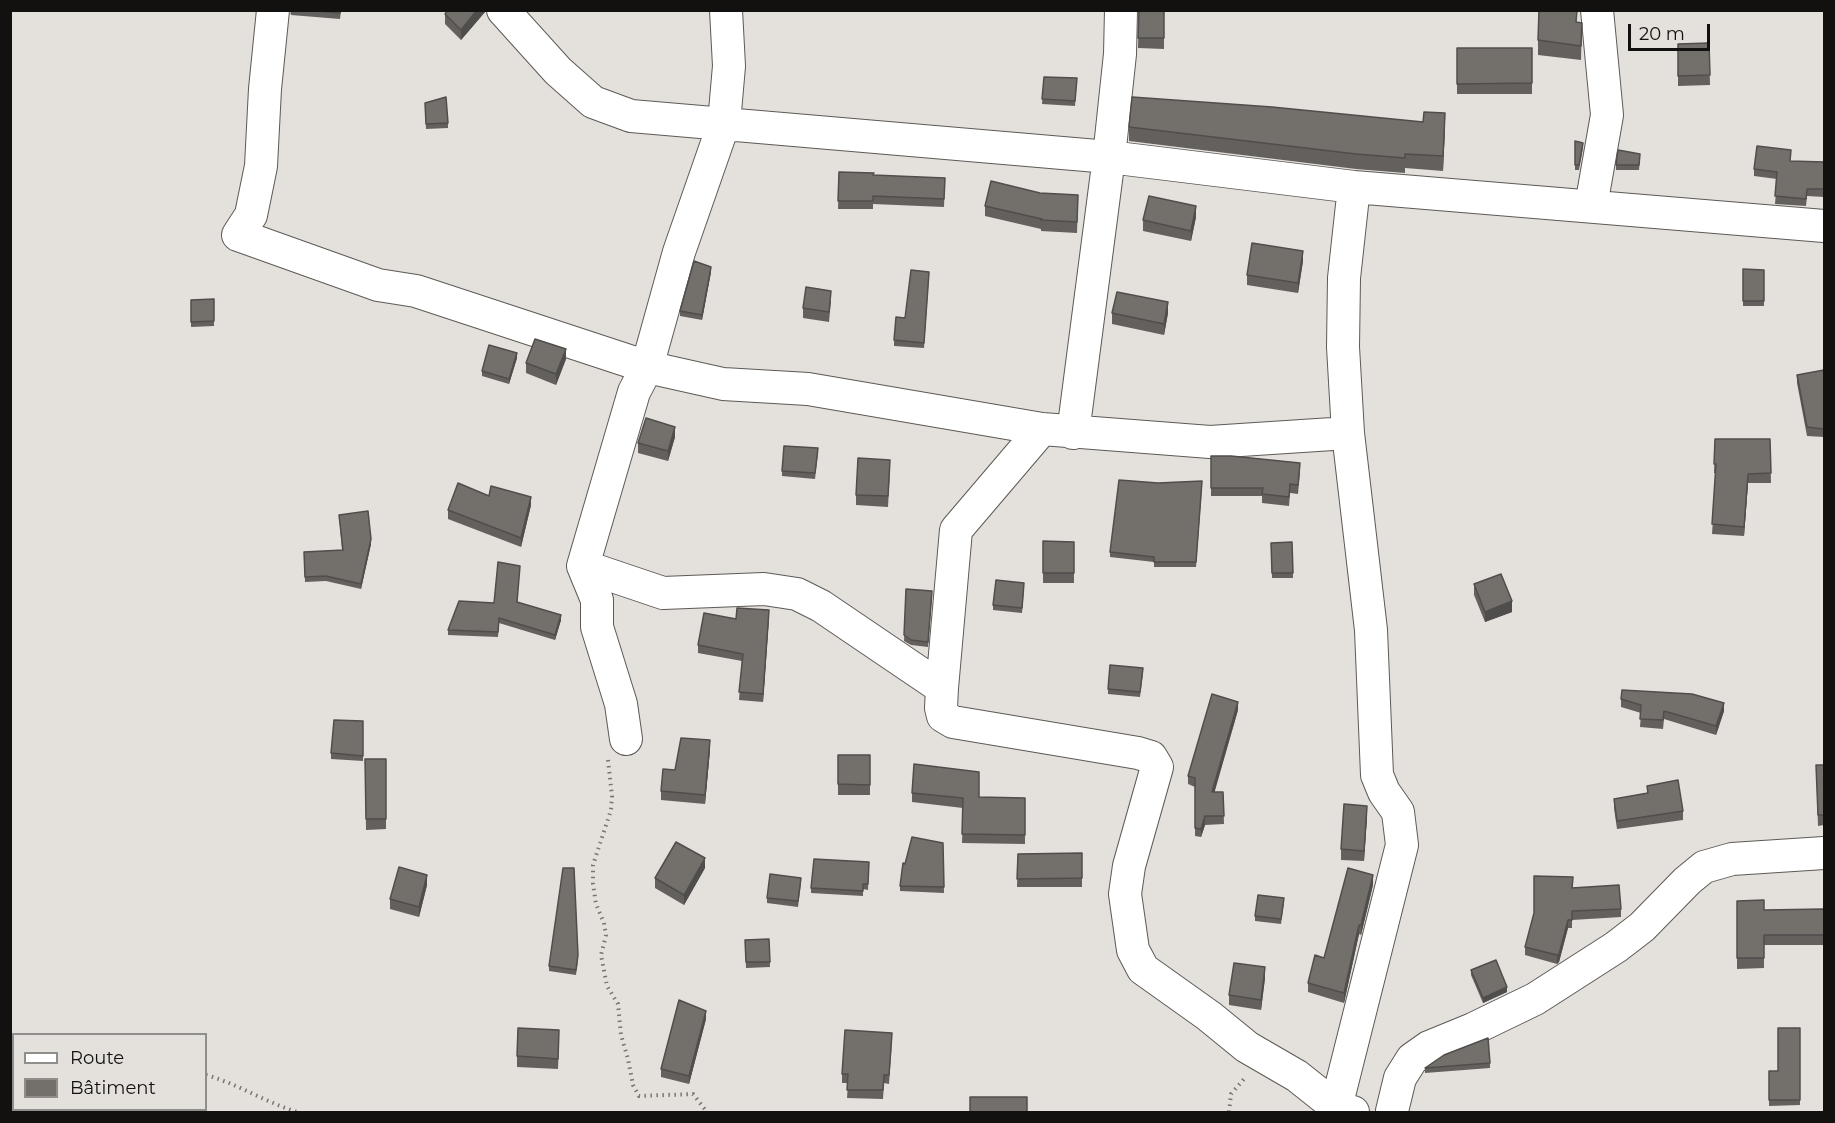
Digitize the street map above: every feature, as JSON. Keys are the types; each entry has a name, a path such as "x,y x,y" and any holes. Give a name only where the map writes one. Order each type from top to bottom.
{"street":[{"path":"273,10 265,89 261,166 251,215 238,235 378,285 416,291 647,367 723,384 808,389 1073,433 1210,442 1348,434"},
{"path":"503,10 558,71 593,102 631,116 1109,158 1354,188 1824,226"},
{"path":"626,739 621,704 597,627 597,600 583,566 634,392 647,367 680,252 724,123 729,66 726,10"},
{"path":"1073,433 1109,158 1120,54 1121,10"},
{"path":"1591,206 1607,115 1597,10"},
{"path":"1042,429 956,530 942,688 943,716 953,722 1151,757 1157,767 1129,866 1125,894 1133,950 1143,969 1209,1016 1247,1047 1297,1076 1346,1110 1402,845 1398,812 1384,792 1377,775 1371,630 1348,434 1343,347 1344,278 1354,188"},
{"path":"583,566 663,593 764,589 796,594 821,606 942,688"},
{"path":"1395,1112 1400,1078 1412,1059 1429,1047 1535,999 1616,947 1642,927 1704,867 1732,859 1824,853"}],"path":[{"path":"626,739 614,746 608,760 612,796 611,810 593,865 596,904 606,935 601,955 607,986 618,1004 621,1035 633,1085 639,1096 693,1094 707,1113"},
{"path":"207,1075 297,1113"}],"building":[{"path":"301,10 340,10 340,13"},
{"path":"448,10 477,10 461,30 445,14"},
{"path":"1139,10 1164,10 1164,38 1138,38"},
{"path":"1539,10 1577,10 1576,22 1582,23 1581,46 1538,40"},
{"path":"1709,43 1710,75 1678,76 1678,44"},
{"path":"1457,48 1532,48 1532,83 1457,84"},
{"path":"1044,77 1077,78 1075,101 1042,99"},
{"path":"446,97 448,123 426,124 425,103"},
{"path":"1132,97 1272,107 1423,122 1424,112 1445,113 1443,156 1405,154 1405,158 1356,154 1129,127"},
{"path":"1575,141 1583,143 1579,165 1575,165"},
{"path":"1757,146 1791,150 1790,161 1824,162 1824,189 1807,189 1806,199 1775,196 1777,172 1754,169"},
{"path":"1618,150 1640,154 1639,165 1616,165"},
{"path":"839,172 945,178 944,199 873,196 873,201 838,201"},
{"path":"991,181 1040,193 1078,195 1077,222 1041,220 985,206"},
{"path":"1149,196 1196,206 1191,231 1143,220"},
{"path":"1252,243 1303,251 1298,283 1247,275"},
{"path":"694,261 711,267 702,315 680,311"},
{"path":"1743,269 1764,270 1764,301 1743,301"},
{"path":"911,270 929,272 924,343 894,340 896,317 905,318"},
{"path":"806,287 831,291 829,312 803,308"},
{"path":"1117,292 1168,302 1164,324 1112,313"},
{"path":"214,299 214,321 191,322 191,300"},
{"path":"535,339 566,349 556,374 526,363"},
{"path":"489,345 517,353 509,379 482,371"},
{"path":"1824,370 1824,429 1807,427 1797,375"},
{"path":"646,418 675,427 668,451 638,443"},
{"path":"1715,439 1770,439 1771,473 1748,474 1744,527 1712,524 1716,464 1714,464"},
{"path":"784,446 818,448 815,473 782,471"},
{"path":"1211,456 1300,463 1298,485 1290,484 1289,497 1262,494 1263,488 1211,488"},
{"path":"858,458 890,460 888,496 856,495"},
{"path":"1119,480 1158,483 1202,481 1196,562 1154,562 1154,557 1110,552"},
{"path":"458,483 489,496 491,486 531,497 521,538 448,510"},
{"path":"368,511 371,539 361,584 326,576 305,577 304,552 343,550 339,515"},
{"path":"1043,541 1074,542 1074,573 1043,573"},
{"path":"1292,542 1293,573 1272,573 1271,543"},
{"path":"498,562 520,566 517,602 561,615 555,635 499,618 498,632 448,630 459,601 494,603"},
{"path":"1501,574 1512,601 1485,612 1474,584"},
{"path":"996,580 1024,583 1022,608 993,605"},
{"path":"906,589 932,591 928,642 911,640 904,635"},
{"path":"737,608 769,610 763,694 739,692 743,654 698,645 704,613 736,619"},
{"path":"1110,665 1143,668 1140,692 1108,689"},
{"path":"1622,690 1692,694 1724,703 1716,726 1664,711 1663,720 1640,719 1641,705 1621,699"},
{"path":"1212,694 1238,702 1212,792 1223,792 1224,816 1205,816 1201,829 1195,828 1195,778 1188,776"},
{"path":"334,720 363,721 363,756 331,753"},
{"path":"681,738 710,740 705,795 661,791 663,769 675,770"},
{"path":"838,755 870,755 870,785 838,784"},
{"path":"365,759 386,759 386,819 366,819"},
{"path":"914,764 979,772 979,797 1025,798 1025,835 962,834 963,798 912,793"},
{"path":"1816,765 1824,765 1824,815 1818,815"},
{"path":"1678,780 1683,811 1617,821 1614,799 1648,793 1647,786"},
{"path":"1344,804 1367,806 1364,851 1341,849"},
{"path":"912,837 943,843 944,887 900,886 903,863 905,864"},
{"path":"676,842 705,858 684,895 655,878"},
{"path":"1082,853 1082,878 1017,879 1018,854"},
{"path":"814,859 869,862 868,884 863,884 863,891 811,888"},
{"path":"399,867 427,875 419,907 390,899"},
{"path":"563,868 574,868 578,955 576,970 549,966"},
{"path":"1348,868 1373,875 1344,993 1308,983 1315,955 1324,958"},
{"path":"770,874 801,878 798,901 767,898"},
{"path":"1534,876 1573,877 1572,888 1619,885 1621,909 1572,911 1572,920 1568,920 1557,955 1525,947 1534,913"},
{"path":"1258,895 1284,898 1281,919 1255,916"},
{"path":"1764,900 1764,910 1824,909 1824,935 1764,935 1764,958 1737,958 1737,901"},
{"path":"769,939 770,962 746,962 745,940"},
{"path":"1496,960 1507,987 1483,998 1471,970"},
{"path":"1234,963 1265,967 1261,1000 1229,995"},
{"path":"679,1000 706,1011 689,1076 661,1069"},
{"path":"518,1028 559,1030 558,1059 517,1056"},
{"path":"1778,1028 1800,1028 1800,1100 1769,1100 1769,1071 1778,1071"},
{"path":"845,1030 892,1033 889,1075 884,1075 883,1090 847,1090 848,1074 842,1074"},
{"path":"1488,1038 1490,1063 1425,1068 1444,1055"},
{"path":"970,1097 1027,1097 1027,1113 970,1113"}]}
